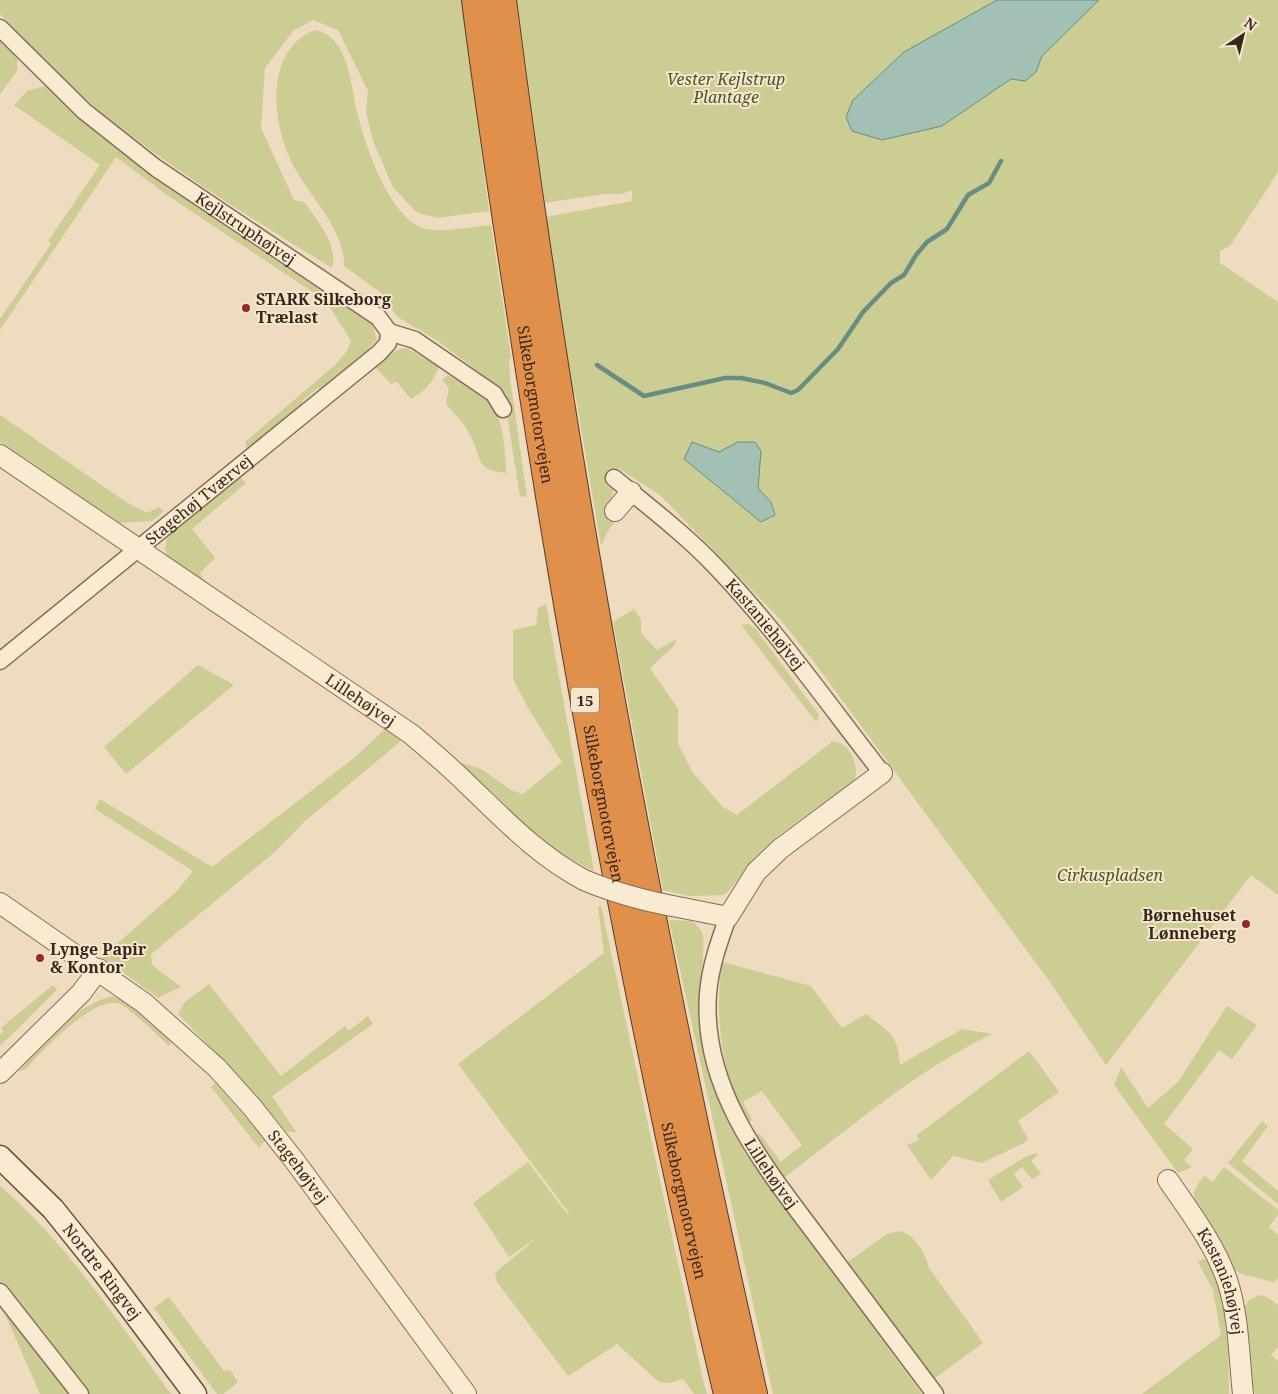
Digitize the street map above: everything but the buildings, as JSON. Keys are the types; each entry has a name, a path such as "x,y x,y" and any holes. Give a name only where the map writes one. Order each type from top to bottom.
{"highway":[{"name":"Silkeborgmotorvejen","path":"476,0 508,229 582,685 647,1025 728,1394"},
{"name":"Silkeborgmotorvejen","path":"502,0 548,325 610,701 672,1023 753,1394"}],"main road":[{"name":"Nordre Ringvej","path":"0,1157 53,1209 102,1270 194,1394"}],"street":[{"name":"Kejlstruphøjvej","path":"0,28 37,67 84,111 156,168 384,322 389,332"},
{"path":"389,332 415,340 494,394 503,409"},
{"name":"Stagehøj Tværvej","path":"0,661 379,353 388,343 389,332"},
{"name":"Lillehøjvej","path":"0,455 411,734 465,782 514,832 546,857 584,880 610,891 640,900 728,917"},
{"name":"Kastaniehøjvej","path":"614,478 667,520 717,567 758,615 882,773"},
{"path":"615,512 631,492"},
{"name":"Lillehøjvej","path":"882,773 780,849 756,872 740,894 728,917 714,955 708,994 709,1034 718,1073 737,1122 763,1164 935,1394"},
{"name":"Stagehøjvej","path":"0,903 99,969 144,1003 217,1068 252,1107 466,1394"},
{"path":"0,1073 81,993 99,969"},
{"name":"Kastaniehøjvej","path":"1168,1180 1211,1247 1228,1283 1236,1322 1243,1394"},
{"path":"0,1292 80,1394"}],"green space":[{"path":"0,0 461,0 489,211 437,218 416,212 393,187 373,141 366,112 368,91 338,30 313,20 293,31 265,68 261,128 294,200 304,202 326,233 332,251 332,268 195,181 116,124 71,85 0,14"},
{"path":"517,0 1278,0 1278,172 1230,246 1220,251 1220,263 1278,302 1278,895 1251,875 1106,1065 1047,978 811,658 779,618 661,496 618,468 605,484 613,490 610,511 619,518 609,529 601,546 575,393 573,393 546,217 632,201 632,190 622,194 604,194 545,203"},
{"path":"315,30 327,34 336,42 342,53 351,79 358,116 367,145 380,178 398,208 408,219 427,229 445,230 491,225 511,358 509,360 510,378 527,497 520,496 506,409 497,386 438,341 396,316 385,296 344,266 343,253 333,227 293,165 280,130 277,110 277,90 280,71 287,54 298,40"},
{"path":"0,41 17,58 17,71 0,94"},
{"path":"45,86 139,165 254,246 372,324 377,339 364,355 322,389 318,388 303,400 301,406 246,449 246,441 335,365 347,351 351,341 326,301 167,195 116,157 0,330 0,319 51,244 48,241 100,165 14,105 27,91"},
{"path":"407,348 439,367 428,386 411,399 397,382 391,384 374,366 393,352"},
{"path":"448,375 479,394 494,409 502,432 507,473 488,469 484,466 468,431 446,404 449,388 442,380"},
{"path":"0,415 126,502 147,513 159,507 164,511 152,521 120,523 0,442"},
{"path":"239,476 246,483 192,529 215,558 200,573 206,583 168,559 165,548 167,538 179,524"},
{"path":"546,604 594,871 556,850 522,824 457,766 462,763 481,769 513,791 523,794 562,762 528,708 513,679 513,630 536,625 538,608"},
{"path":"634,609 641,619 641,633 657,650 676,639 675,645 650,668 678,709 678,744 693,773 723,807 737,815 833,741 848,750 856,767 855,779 767,845 724,895 688,896 663,890 613,622"},
{"path":"748,624 755,628 819,715 816,722 741,625"},
{"path":"198,665 234,685 126,774 104,747"},
{"path":"385,729 401,741 306,820 276,851 151,954 152,965 181,987 158,998 102,957 177,891 193,871 95,809 100,799 212,867 354,758"},
{"path":"601,906 707,1394 694,1394 683,1379 669,1383 659,1382 617,1344 568,1376 497,1282 495,1273 539,1236 509,1257 473,1203 528,1162 567,1214 569,1213 458,1064 604,953 598,907"},
{"path":"669,920 692,921 701,930 703,936 699,998 699,1019 702,1039 711,1079 736,1136 746,1154 922,1394 773,1394"},
{"path":"722,962 811,986 842,1028 866,1014 891,1035 897,1046 900,1065 962,1029 992,1034 937,1064 885,1100 785,1177 780,1175 754,1135 760,1134 781,1162 802,1145 762,1091 743,1102 752,1120 746,1124 731,1084 722,1045 720,1025 719,1005"},
{"path":"209,984 281,1076 345,1026 349,1031 368,1016 373,1024 272,1096 296,1132 287,1132 283,1128 251,1089 178,1014 185,1002"},
{"path":"53,985 57,990 0,1046 0,1035 4,1031 1,1028"},
{"path":"112,996 137,1009 152,1021 173,1040 169,1046 125,1007 120,1004 110,1003 97,1007 84,1015 56,1038 26,1069 18,1072 38,1049 72,1017 98,1001"},
{"path":"1227,1006 1257,1025 1232,1059 1219,1050 1164,1124 1193,1149 1184,1160 1192,1167 1178,1173 1114,1085 1121,1067 1148,1108 1178,1082"},
{"path":"1029,1051 1059,1092 1018,1121 1028,1139 1026,1142 982,1163 953,1156 931,1180 907,1145 919,1140 917,1135"},
{"path":"215,1083 266,1139 259,1148 211,1087"},
{"path":"1262,1121 1268,1126 1242,1161 1278,1191 1278,1204 1228,1163"},
{"path":"1036,1153 1038,1155 1031,1161 1041,1174 1032,1179 1022,1167 1014,1174 1023,1187 1001,1202 988,1180 1027,1156"},
{"path":"1224,1167 1278,1210 1278,1215 1269,1227 1278,1235 1278,1278 1274,1283 1239,1273 1229,1266 1195,1206 1194,1193 1201,1180 1204,1176 1213,1182"},
{"path":"0,1186 25,1209 70,1258 112,1312 171,1394 87,1394 5,1283 0,1282"},
{"path":"900,1231 910,1236 919,1246 929,1268 983,1343 931,1381 845,1264 887,1234"},
{"path":"1203,1259 1208,1260 1221,1293 1227,1326 1229,1394 1142,1394 1221,1335 1213,1290 1198,1262"},
{"path":"1259,1295 1267,1297 1278,1305 1278,1347 1271,1355 1278,1361 1278,1394 1255,1394 1250,1373 1244,1308 1249,1300"},
{"path":"169,1297 224,1371 230,1370 238,1382 223,1394 217,1394 154,1308"},
{"path":"1,1305 71,1394 40,1394"}],"shaded area":[{"path":"997,0 1099,0 1042,56 1036,72 1025,81 1011,79 942,126 882,140 852,131 846,117 853,100 904,52"},
{"path":"692,442 719,452 738,442 755,442 761,451 758,488 771,502 775,515 761,522 684,459"}],"waterway":[{"path":"597,365 644,396 725,378 741,378 765,383 791,393 798,390 838,349 863,312 891,283 904,275 916,255 927,242 947,229 968,195 989,183 1001,161"}],"place":[{"name":"STARK Silkeborg Trælast","path":"246,308"},
{"name":"Børnehuset Lønneberg","path":"1246,924"},
{"name":"Lynge Papir & Kontor","path":"40,958"}],"park label":[{"name":"Vester Kejlstrup Plantage","path":"726,88"},
{"name":"Cirkuspladsen","path":"1110,875"}]}
